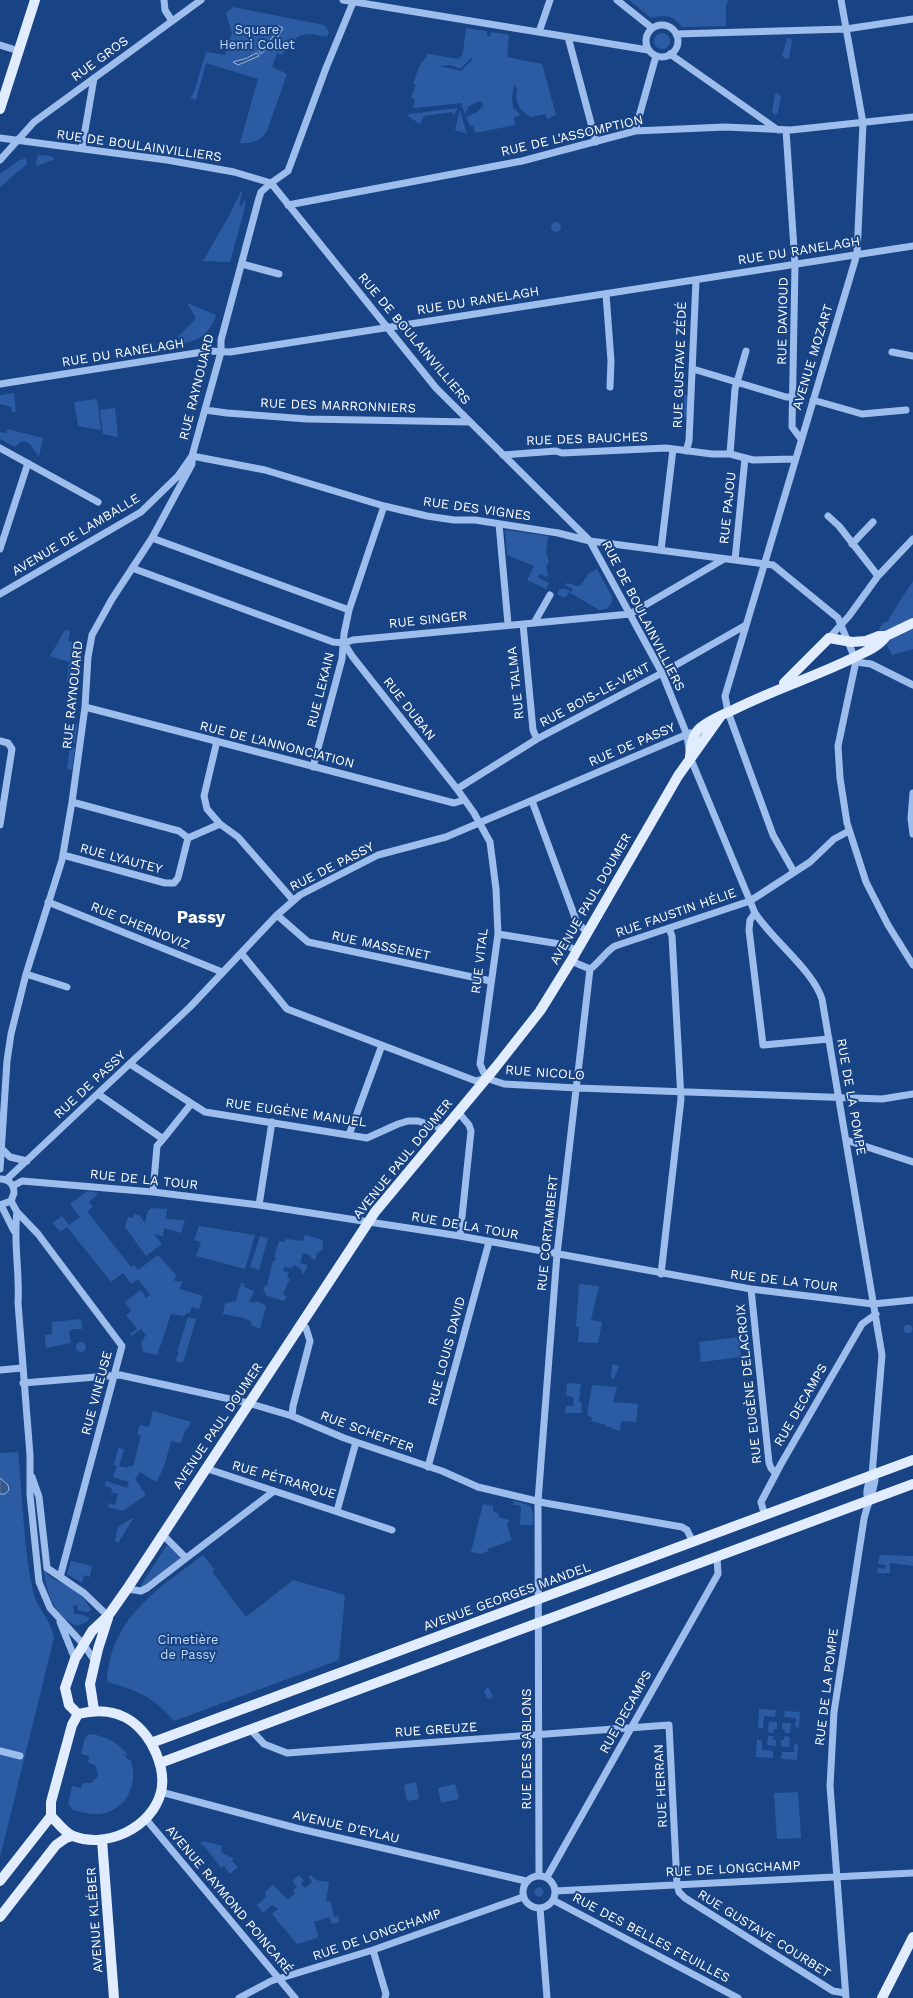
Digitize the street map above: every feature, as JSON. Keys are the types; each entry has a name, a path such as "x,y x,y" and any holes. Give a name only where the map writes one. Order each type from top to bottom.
{"main road":[{"path":"0,109 35,0"},
{"path":"772,691 792,677 829,638 866,642 879,636 886,636 913,623"},
{"path":"690,757 692,741 699,729 724,714 772,691 856,659 882,642 886,636"},
{"path":"690,757 699,748 724,714"},
{"name":"AVENUE PAUL DOUMER","path":"78,1714 69,1705 66,1688 75,1659 83,1644 92,1631 108,1616 127,1589 205,1468 368,1222 399,1182 540,1011 574,956 690,757"},
{"name":"AVENUE GEORGES MANDEL","path":"151,1743 913,1460"},
{"path":"160,1763 913,1484"},
{"name":"AVENUE PAUL DOUMER","path":"94,1710 90,1689 94,1661 108,1616"},
{"path":"0,1881 51,1816 51,1802 72,1725 78,1714 94,1710 111,1712 128,1718 141,1729 151,1743 160,1763 161,1792 156,1804 145,1818 126,1832 102,1840 72,1836 66,1838 56,1846 0,1917"},
{"path":"51,1816 72,1836"},
{"name":"AVENUE KLÉBER","path":"102,1840 114,1998"},
{"path":"882,1998 913,1937"}],"street":[{"path":"164,0 164,10 172,21"},
{"name":"RUE GROS","path":"0,160 34,122 201,0"},
{"path":"343,0 648,50 656,56 664,57 670,54 678,43 676,34 673,30 664,25 652,28 646,38 648,50"},
{"path":"538,32 550,0"},
{"path":"617,0 652,28"},
{"name":"AVENUE MOZART","path":"794,872 773,835 724,714 725,696 857,254 863,122 841,0"},
{"name":"RUE RAYNOUARD","path":"0,1169 7,1061 11,1034 26,974 63,856 85,707 88,657 92,635 112,599 152,538 192,464 192,456 221,352 221,340 261,192 288,171 353,1"},
{"path":"676,34 846,29 913,19"},
{"path":"568,37 596,142"},
{"path":"0,45 19,51"},
{"path":"670,54 778,130"},
{"path":"636,131 656,56"},
{"path":"82,148 94,78"},
{"name":"RUE DE L'ASSOMPTION","path":"288,205 522,161 636,131 725,127 786,130 913,117"},
{"name":"RUE DAVIOUD","path":"786,130 795,264 792,427 801,438"},
{"name":"RUE DE BOULAINVILLIERS","path":"0,138 82,148 234,172 271,183 436,388 590,541 662,673 687,735"},
{"name":"RUE DU RANELAGH","path":"0,384 203,352 237,351 913,246"},
{"path":"242,264 279,274"},
{"name":"RUE GUSTAVE ZÉDÉ","path":"686,451 689,441 693,369 691,367 696,280"},
{"path":"606,294 611,361 610,387"},
{"path":"730,454 735,389 746,351"},
{"path":"892,352 913,356"},
{"path":"693,369 786,397 793,397"},
{"path":"813,400 862,414 906,410"},
{"name":"RUE DES MARRONNIERS","path":"205,410 307,419 470,422"},
{"path":"0,448 98,502"},
{"name":"RUE DES BAUCHES","path":"503,455 556,451 562,453 612,452 628,449 672,449 730,454 753,460 795,459"},
{"path":"661,550 672,449"},
{"name":"AVENUE DE LAMBALLE","path":"0,594 142,512 178,476 192,456"},
{"name":"RUE DES VIGNES","path":"192,456 265,470 384,506 427,516 499,524 558,533 590,541 764,563"},
{"name":"RUE PAJOU","path":"735,560 746,458"},
{"path":"0,549 28,463"},
{"name":"AVENUE DE LAMBALLE","path":"178,476 187,473"},
{"name":"RUE LEKAIN","path":"313,767 344,643 344,634 349,610 384,506"},
{"path":"828,516 878,576"},
{"path":"852,544 873,522"},
{"path":"499,524 508,624"},
{"path":"152,538 349,610"},
{"path":"829,638 842,625 878,576 913,539"},
{"name":"RUE SINGER","path":"132,568 333,642 344,643 353,640 508,624 523,624 630,614 724,559"},
{"path":"764,563 772,565 838,618 856,659 838,746 840,778 849,831 866,882 888,925 913,963"},
{"path":"534,623 550,595"},
{"name":"RUE TALMA","path":"523,624 533,730 537,739"},
{"name":"RUE BOIS-LE-VENT","path":"456,789 537,739 662,673 746,625"},
{"name":"RUE DUBAN","path":"344,643 352,656 464,800"},
{"path":"856,659 871,664 913,685"},
{"name":"RUE DE L'ANNONCIATION","path":"85,707 454,803 464,800"},
{"name":"RUE DE PASSY","path":"3,1179 16,1170 130,1064 190,1006 293,900 378,855 446,837 699,729"},
{"path":"687,735 690,757"},
{"path":"0,741 8,743 12,749 0,825"},
{"path":"217,741 204,796 207,809 220,824 238,837 293,900"},
{"name":"RUE DE LA POMPE","path":"690,757 755,914 763,926 814,982 819,990 829,1039 882,1355 872,1475 875,1480 873,1494 868,1501 834,1712 830,1786 846,1996"},
{"path":"913,793 911,818 913,834"},
{"name":"RUE VITAL","path":"464,800 480,823 490,842 496,889 498,934 480,1064 486,1078"},
{"path":"532,801 576,920 587,933"},
{"path":"72,802 179,831 188,838 220,824"},
{"name":"RUE FAUSTIN HÉLIE","path":"590,968 597,964 609,949 750,901 824,851 834,839 849,831"},
{"name":"RUE LYAUTEY","path":"63,856 165,883 174,883 178,878 188,838"},
{"name":"RUE CHERNOVIZ","path":"48,902 222,972"},
{"path":"755,914 750,920 750,930 763,1045 829,1039"},
{"name":"RUE MASSENET","path":"277,915 308,942 491,980"},
{"path":"661,1274 681,1091 672,936 669,928"},
{"path":"498,934 566,945 574,956 590,968"},
{"name":"RUE NICOLO","path":"241,953 273,994 287,1009 476,1081 486,1078 504,1084 882,1100 913,1094"},
{"name":"RUE CORTAMBERT","path":"539,1599 538,1501 557,1254 590,968"},
{"path":"26,974 67,987"},
{"path":"349,1135 382,1045"},
{"name":"RUE EUGÈNE MANUEL","path":"130,1064 205,1112 370,1138 398,1124 408,1121 418,1121 444,1129"},
{"path":"98,1094 163,1139"},
{"path":"153,1192 157,1146 191,1104"},
{"path":"458,1112 471,1131 460,1236"},
{"path":"259,1205 272,1122"},
{"path":"846,1140 913,1162"},
{"path":"1,1148 10,1157 27,1160"},
{"path":"16,1170 22,1182"},
{"path":"3,1179 13,1186 14,1193 11,1201 0,1205 14,1231"},
{"name":"RUE DE LA TOUR","path":"13,1186 22,1182 153,1192 259,1205 460,1236 661,1274 751,1289 874,1304 913,1300"},
{"name":"RUE VINEUSE","path":"11,1201 17,1212 38,1234 122,1346 60,1577"},
{"path":"17,1212 14,1231 22,1368 31,1473 30,1495 39,1582 46,1600 59,1620 75,1659"},
{"name":"RUE LOUIS DAVID","path":"428,1467 489,1242"},
{"name":"RUE EUGÈNE DELACROIX","path":"751,1289 769,1463 776,1474"},
{"name":"RUE DECAMPS","path":"765,1516 761,1502 776,1474 862,1324 876,1314"},
{"path":"292,1416 293,1406 310,1341 309,1333 306,1328 300,1325"},
{"path":"0,1370 22,1368"},
{"name":"RUE SCHEFFER","path":"23,1383 115,1375 248,1403 292,1416 356,1442 428,1467 478,1487 538,1501 682,1527 687,1530 693,1542"},
{"name":"RUE PÉTRARQUE","path":"205,1468 274,1492 337,1511 356,1442"},
{"path":"31,1473 39,1497 47,1568 84,1592 108,1616"},
{"path":"127,1589 141,1590 147,1588 274,1492"},
{"path":"337,1511 392,1530"},
{"path":"162,1534 186,1558"},
{"name":"RUE DECAMPS","path":"547,1877 718,1574 717,1557"},
{"name":"RUE DES SABLONS","path":"539,1599 539,1875"},
{"path":"59,1620 83,1644 94,1661"},
{"name":"RUE HERRAN","path":"631,1727 670,1725 677,1884"},
{"name":"RUE GREUZE","path":"251,1730 264,1744 287,1753 631,1727"},
{"path":"0,1751 20,1756"},
{"name":"AVENUE D'EYLAU","path":"161,1792 296,1828 526,1881"},
{"name":"AVENUE RAYMOND POINCARÉ","path":"145,1818 295,1998"},
{"name":"RUE DE LONGCHAMP","path":"555,1891 913,1872"},
{"path":"539,1875 547,1877 553,1883 555,1891 553,1900 548,1906 540,1908 530,1906 523,1898 522,1889 526,1881 539,1875"},
{"name":"RUE GUSTAVE COURBET","path":"677,1884 679,1892 685,1898 833,1991 846,1996"},
{"name":"RUE DE LONGCHAMP","path":"239,1998 271,1981 280,1980 373,1950 523,1898"},
{"name":"RUE DES BELLES FEUILLES","path":"553,1900 738,1998"},
{"path":"540,1908 547,1998"},
{"path":"373,1950 386,1994 385,1998"}],"green space":[{"path":"629,0 728,0 726,6 726,26 682,27 669,16 651,18"},
{"name":"Square Henri Collet","path":"233,7 324,25 329,32 327,37 312,34 301,35 289,43 282,55 277,53 272,67 287,74 267,131 259,139 248,143 240,143 258,79 206,63 196,100 190,98 194,92 206,52 225,55 232,33 226,13"},
{"path":"466,28 486,31 488,37 490,36 491,32 509,35 507,57 542,64 556,115 547,119 545,114 531,117 518,105 516,98 517,89 514,85 512,99 513,108 521,115 514,118 515,125 475,133 473,125 470,126 466,117 477,112 484,105 480,101 469,106 465,114 461,103 416,108 413,107 415,99 411,97 416,85 413,84 419,67 428,54 459,59 463,53","holes":["471,58 472,60 461,71 438,66 451,65 460,69"]},
{"path":"662,33 668,35 670,41 668,47 662,49 656,47 654,41 656,35"},
{"path":"787,38 790,38 792,41 789,58 786,59 782,56"},
{"path":"778,93 781,97 778,113 775,115 772,112 775,94"},
{"path":"458,108 454,115 452,112 424,116 420,124 408,116 409,114"},
{"path":"460,110 467,134 455,130"},
{"path":"38,155 51,156 55,159 37,166 36,163"},
{"path":"26,158 27,164 0,187 0,174 18,161"},
{"path":"241,191 242,193 239,205 242,206 245,198 245,207 230,262 203,261 229,216"},
{"path":"556,222 561,227 556,232 551,227"},
{"path":"187,303 216,315 211,327 203,336 193,341 180,344 178,336 196,318"},
{"path":"14,393 16,412 11,411 12,407 0,404 0,395"},
{"path":"684,395 689,396 688,417 684,417"},
{"path":"97,399 101,430 78,426 74,402"},
{"path":"115,408 118,437 103,434 100,410"},
{"path":"7,429 43,438 39,456 26,442 23,441 15,447 0,439 0,432 6,433"},
{"path":"505,530 548,536 546,552 549,562 546,567 548,574 546,577 540,574 538,577 549,583 546,589 527,580 534,566 507,555"},
{"path":"597,569 612,597 612,602 607,609 599,610 569,592 565,598 557,594 560,588 571,592 573,589 565,585 567,583 577,586 581,585 588,574"},
{"path":"913,581 913,649 892,655 879,629 883,623 888,621"},
{"path":"65,630 70,631 68,641 82,644 75,681 67,681 69,662 50,656"},
{"path":"77,724 75,744 70,743 72,725"},
{"path":"70,746 75,747 72,770 67,769"},
{"path":"87,1191 99,1193 89,1202 93,1207 87,1211 131,1267 134,1265 138,1270 158,1255 176,1275 174,1281 182,1281 180,1289 203,1296 199,1309 192,1307 190,1312 183,1316 171,1314 159,1347 158,1355 143,1352 141,1343 146,1335 141,1329 131,1336 130,1334 137,1329 126,1315 131,1311 125,1302 141,1290 146,1298 150,1295 138,1279 131,1284 123,1273 111,1282 67,1227 60,1232 53,1223 62,1216 69,1225 80,1217 70,1204"},
{"path":"165,1207 167,1208 166,1219 185,1220 181,1233 164,1228 163,1236 154,1234 162,1244 146,1256 125,1227 128,1217 133,1218 134,1214 139,1215 145,1223 148,1210 151,1208 165,1209"},
{"path":"199,1226 255,1235 245,1269 196,1256 201,1242 194,1240"},
{"path":"305,1235 323,1240 322,1250 317,1253 315,1260 310,1258 311,1256 303,1253 300,1263 308,1265 303,1275 301,1269 294,1265 292,1268 284,1267 283,1271 289,1273 287,1277 290,1279 283,1294 287,1297 284,1301 265,1295 266,1292 263,1291 265,1285 267,1286 273,1261 275,1261 276,1258 274,1257 279,1241 284,1242 286,1239 303,1241"},
{"path":"260,1236 268,1238 259,1270 250,1267"},
{"path":"241,1283 245,1284 244,1287 254,1291 249,1302 259,1302 266,1306 260,1329 251,1325 252,1322 244,1318 223,1314 225,1303 236,1301"},
{"path":"579,1284 599,1286 591,1320 602,1322 598,1343 578,1342 579,1327 576,1327"},
{"path":"188,1317 196,1319 183,1363 175,1361 179,1353 177,1352"},
{"path":"81,1319 82,1329 72,1329 69,1332 71,1343 46,1348 45,1335 52,1334 52,1322"},
{"path":"908,1324 913,1329 908,1334 903,1329"},
{"path":"739,1337 741,1357 701,1362 699,1342"},
{"path":"81,1342 86,1347 81,1352 76,1347"},
{"path":"612,1364 619,1366 614,1379 611,1378"},
{"path":"567,1383 581,1384 579,1402 581,1402 582,1413 565,1413 566,1406 573,1406 574,1398 566,1395"},
{"path":"592,1385 617,1387 613,1402 638,1404 636,1422 621,1421 620,1431 591,1421 592,1418 587,1415"},
{"path":"153,1411 191,1422 186,1431 185,1430 181,1443 171,1441 164,1467 161,1468 163,1469 156,1482 140,1472 135,1479 146,1495 123,1511 108,1507 109,1503 115,1505 118,1494 111,1492 112,1488 105,1486 106,1481 127,1488 129,1482 113,1477 117,1466 114,1465 118,1448 124,1449 119,1466 127,1468 128,1466 133,1466 141,1436 137,1434 140,1425 149,1427"},
{"path":"18,1452 25,1539 33,1591 37,1603 50,1625 54,1638 0,1857 0,1453"},
{"path":"514,1501 531,1507 533,1514 533,1525 520,1525 521,1508 519,1505 513,1505"},
{"path":"483,1504 493,1506 493,1511 499,1514 498,1517 509,1520 507,1525 512,1540 488,1549 488,1551 481,1554 471,1552"},
{"path":"132,1518 133,1519 118,1543 115,1541 118,1527"},
{"path":"167,1545 180,1556 180,1560 143,1587 141,1585"},
{"name":"Cimetière de Passy","path":"203,1555 214,1569 213,1573 246,1617 293,1580 345,1595 339,1660 174,1721 152,1700 127,1688 107,1682 110,1660 117,1640 127,1623 153,1594"},
{"path":"880,1555 913,1556 913,1566 890,1563 890,1573 877,1573 878,1568 885,1569 885,1565 878,1564"},
{"path":"71,1561 92,1566 90,1577 84,1575 82,1583 67,1574"},
{"path":"43,1566 47,1574 73,1588 84,1600 91,1610 88,1612 78,1610 77,1605 73,1606 74,1614 80,1614 90,1618 87,1622 75,1625 61,1615 48,1591"},
{"path":"488,1687 493,1696 490,1699 487,1698 484,1691"},
{"path":"759,1709 776,1710 775,1717 764,1716 763,1728 758,1728"},
{"path":"785,1711 800,1712 799,1728 795,1727 796,1718 784,1717"},
{"path":"769,1722 777,1722 777,1729 773,1729 773,1733 768,1732"},
{"path":"782,1723 791,1723 790,1733 784,1733 785,1730 782,1729"},
{"path":"89,1734 101,1736 117,1744 129,1756 124,1754 128,1760 130,1759 133,1768 132,1786 129,1794 117,1807 101,1814 90,1814 73,1810 68,1804 72,1786 81,1788 83,1783 91,1783 98,1776 96,1766 88,1762 89,1756 81,1754 85,1738"},
{"path":"768,1736 773,1736 773,1739 776,1740 776,1746 767,1745"},
{"path":"784,1736 790,1737 789,1747 781,1746 781,1740 784,1740"},
{"path":"757,1739 762,1741 762,1750 773,1751 773,1758 756,1757"},
{"path":"798,1744 797,1760 781,1759 782,1752 794,1752 794,1745"},
{"path":"416,1782 419,1799 407,1801 404,1785"},
{"path":"455,1784 459,1799 441,1803 438,1788"},
{"path":"798,1792 801,1838 777,1839 774,1793"},
{"path":"203,1841 222,1846 221,1851 233,1858 232,1861 238,1867 230,1874 224,1866 221,1868 205,1847 200,1843"},
{"path":"299,1875 304,1881 301,1884 305,1888 312,1882 309,1877 310,1875 319,1881 329,1882 326,1901 331,1902 334,1917 338,1916 339,1922 332,1924 329,1917 314,1922 318,1935 317,1938 297,1944 272,1914 278,1909 272,1905 263,1913 257,1905 266,1897 265,1892 273,1885 288,1900 295,1893 293,1890 297,1887 292,1881"},
{"path":"539,1887 544,1892 539,1897 534,1892"}],"shaded area":[{"path":"279,26 283,28 276,40 261,54 259,51 272,38"},
{"path":"257,53 259,56 238,65 233,62 247,58"},
{"path":"0,1478 8,1485 9,1490 5,1494 0,1494"}],"district":[{"name":"Passy","path":"201,918"}]}
